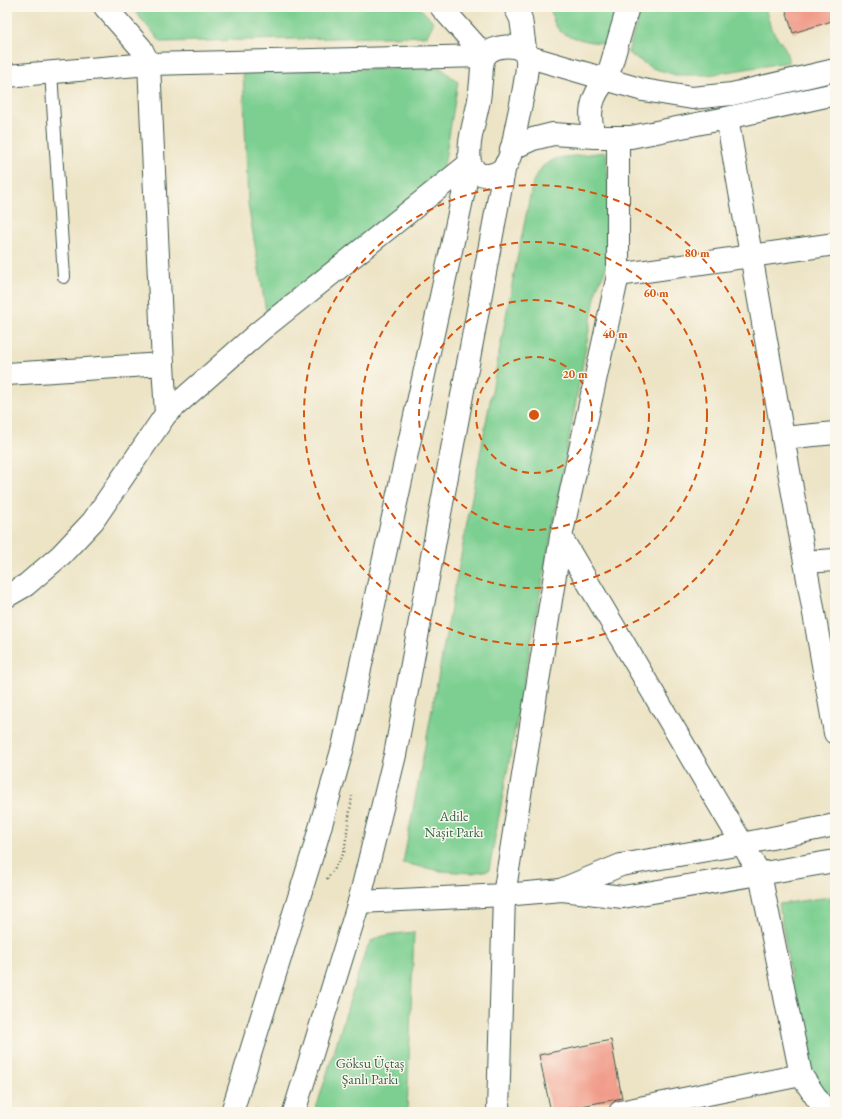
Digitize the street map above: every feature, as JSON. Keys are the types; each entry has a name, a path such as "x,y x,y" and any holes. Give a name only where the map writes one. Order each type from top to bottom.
{"street":[{"path":"105,7 141,48 149,64 166,414"},
{"path":"441,7 485,56"},
{"path":"294,1112 359,902 395,755 508,157 526,80 528,61 521,19 515,7"},
{"path":"595,137 591,128 592,108 595,96 607,79 628,7"},
{"path":"835,70 732,94 692,98 642,90 526,56 517,48 507,46 497,48 485,56 483,63 478,103 468,155 473,169 478,174 484,175 497,173 503,169 508,157 533,139 553,134 595,137 631,137 728,118 835,94"},
{"path":"7,76 149,64 485,56"},
{"path":"728,118 835,733"},
{"path":"498,1112 504,895 561,537 618,275 618,137"},
{"path":"7,596 26,585 56,560 93,521 166,414 260,331 470,163"},
{"path":"232,1112 314,849 343,746 470,163"},
{"path":"618,275 835,244"},
{"path":"7,374 163,364"},
{"path":"783,438 835,433"},
{"path":"561,537 760,874 801,1075 826,1112"},
{"path":"805,562 835,560"},
{"path":"562,890 621,865 742,844 835,825"},
{"path":"359,902 504,895 562,890 623,897 835,861"},
{"path":"620,1112 801,1075"}],"lane":[{"path":"52,72 64,278"}],"green space":[{"path":"131,7 419,7 434,22 427,36 161,42"},
{"path":"550,7 620,7 609,45 582,40 563,33 555,25"},
{"path":"641,7 765,7 771,29 785,48 789,62 708,75 676,75 652,68 628,53"},
{"path":"441,68 458,82 442,178 266,311 248,204 243,71"},
{"name":"Adile Naşit Parkı","path":"606,152 610,210 609,254 605,270 597,287 489,870 472,873 441,871 403,863 514,274 533,181 543,166 557,158"},
{"path":"830,897 835,927 835,1108 805,1064 779,904"},
{"name":"Göksu Üçtaş Şanlı Parkı","path":"414,932 407,1112 315,1112 365,952 370,943 379,937 390,934"}],"building":[{"path":"785,7 834,7 835,20 793,33"},
{"path":"611,1040 622,1098 551,1112 539,1055"}]}
